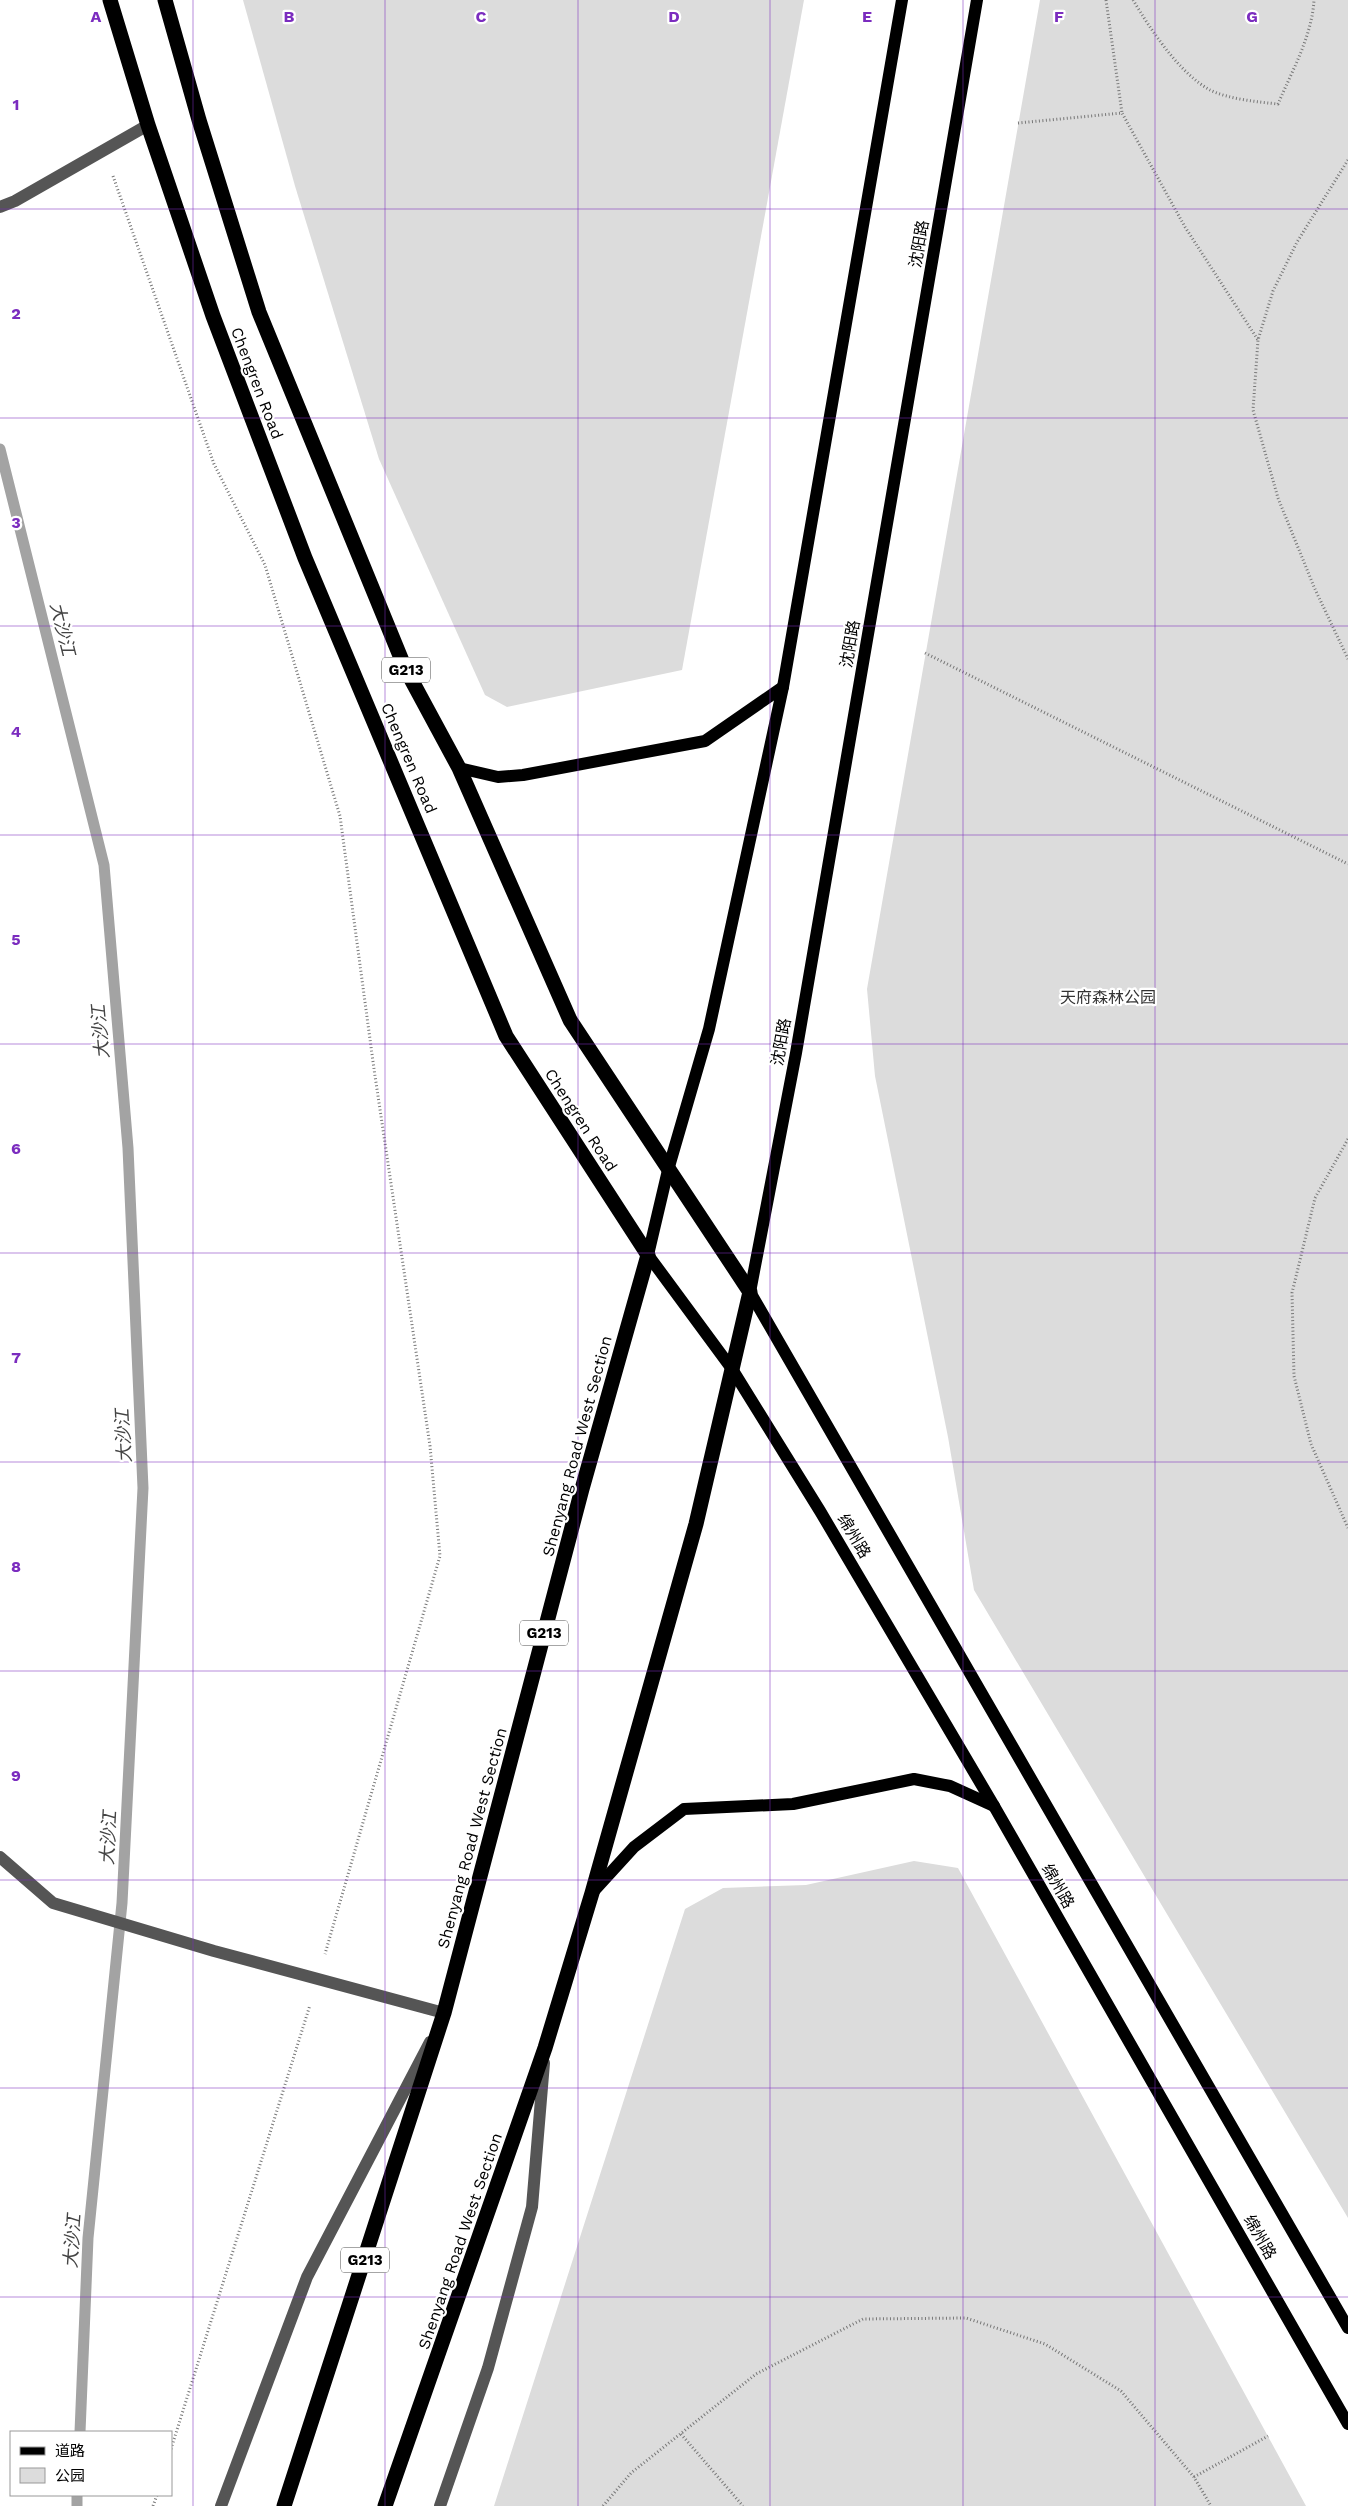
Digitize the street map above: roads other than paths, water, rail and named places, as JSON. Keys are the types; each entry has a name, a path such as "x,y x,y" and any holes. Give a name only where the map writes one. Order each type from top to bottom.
{"highway":[{"name":"Chengren Road","path":"110,0 148,125 213,316 306,558 506,1036 648,1255"},
{"name":"Chengren Road","path":"166,0 199,120 258,312 405,668 459,768 570,1020 750,1292"},
{"name":"Shenyang Road West Section","path":"284,2506 444,2013 582,1489 648,1255"},
{"name":"Shenyang Road West Section","path":"385,2506 545,2048 592,1893 696,1524 750,1292"}],"main road":[{"path":"668,1170 709,1029 783,687 902,0"},
{"name":"沈阳路","path":"750,1292 796,1053 977,0"},
{"path":"459,768 498,777 523,775 705,741 783,687"},
{"name":"Shenyang Road West Section","path":"648,1255 668,1170"},
{"name":"Chengren Road","path":"648,1255 732,1369"},
{"name":"绵州路","path":"750,1292 1348,2328"},
{"name":"绵州路","path":"732,1369 820,1511 994,1806 1348,2424"},
{"path":"592,1893 634,1847 684,1810 793,1804 914,1779 950,1786 994,1806"}],"street":[{"path":"0,207 15,201 148,125"},
{"path":"0,1857 53,1903 214,1950 444,2013 307,2277 221,2506"},
{"path":"440,2506 488,2368 532,2206 545,2048"}],"waterway":[{"name":"大沙江","path":"0,449 104,865 128,1148 143,1488 122,1903 88,2238 80,2431"},
{"name":"大沙江","path":"77,2496 77,2506"}],"park label":[{"name":"天府森林公园","path":"1108,997"}]}
